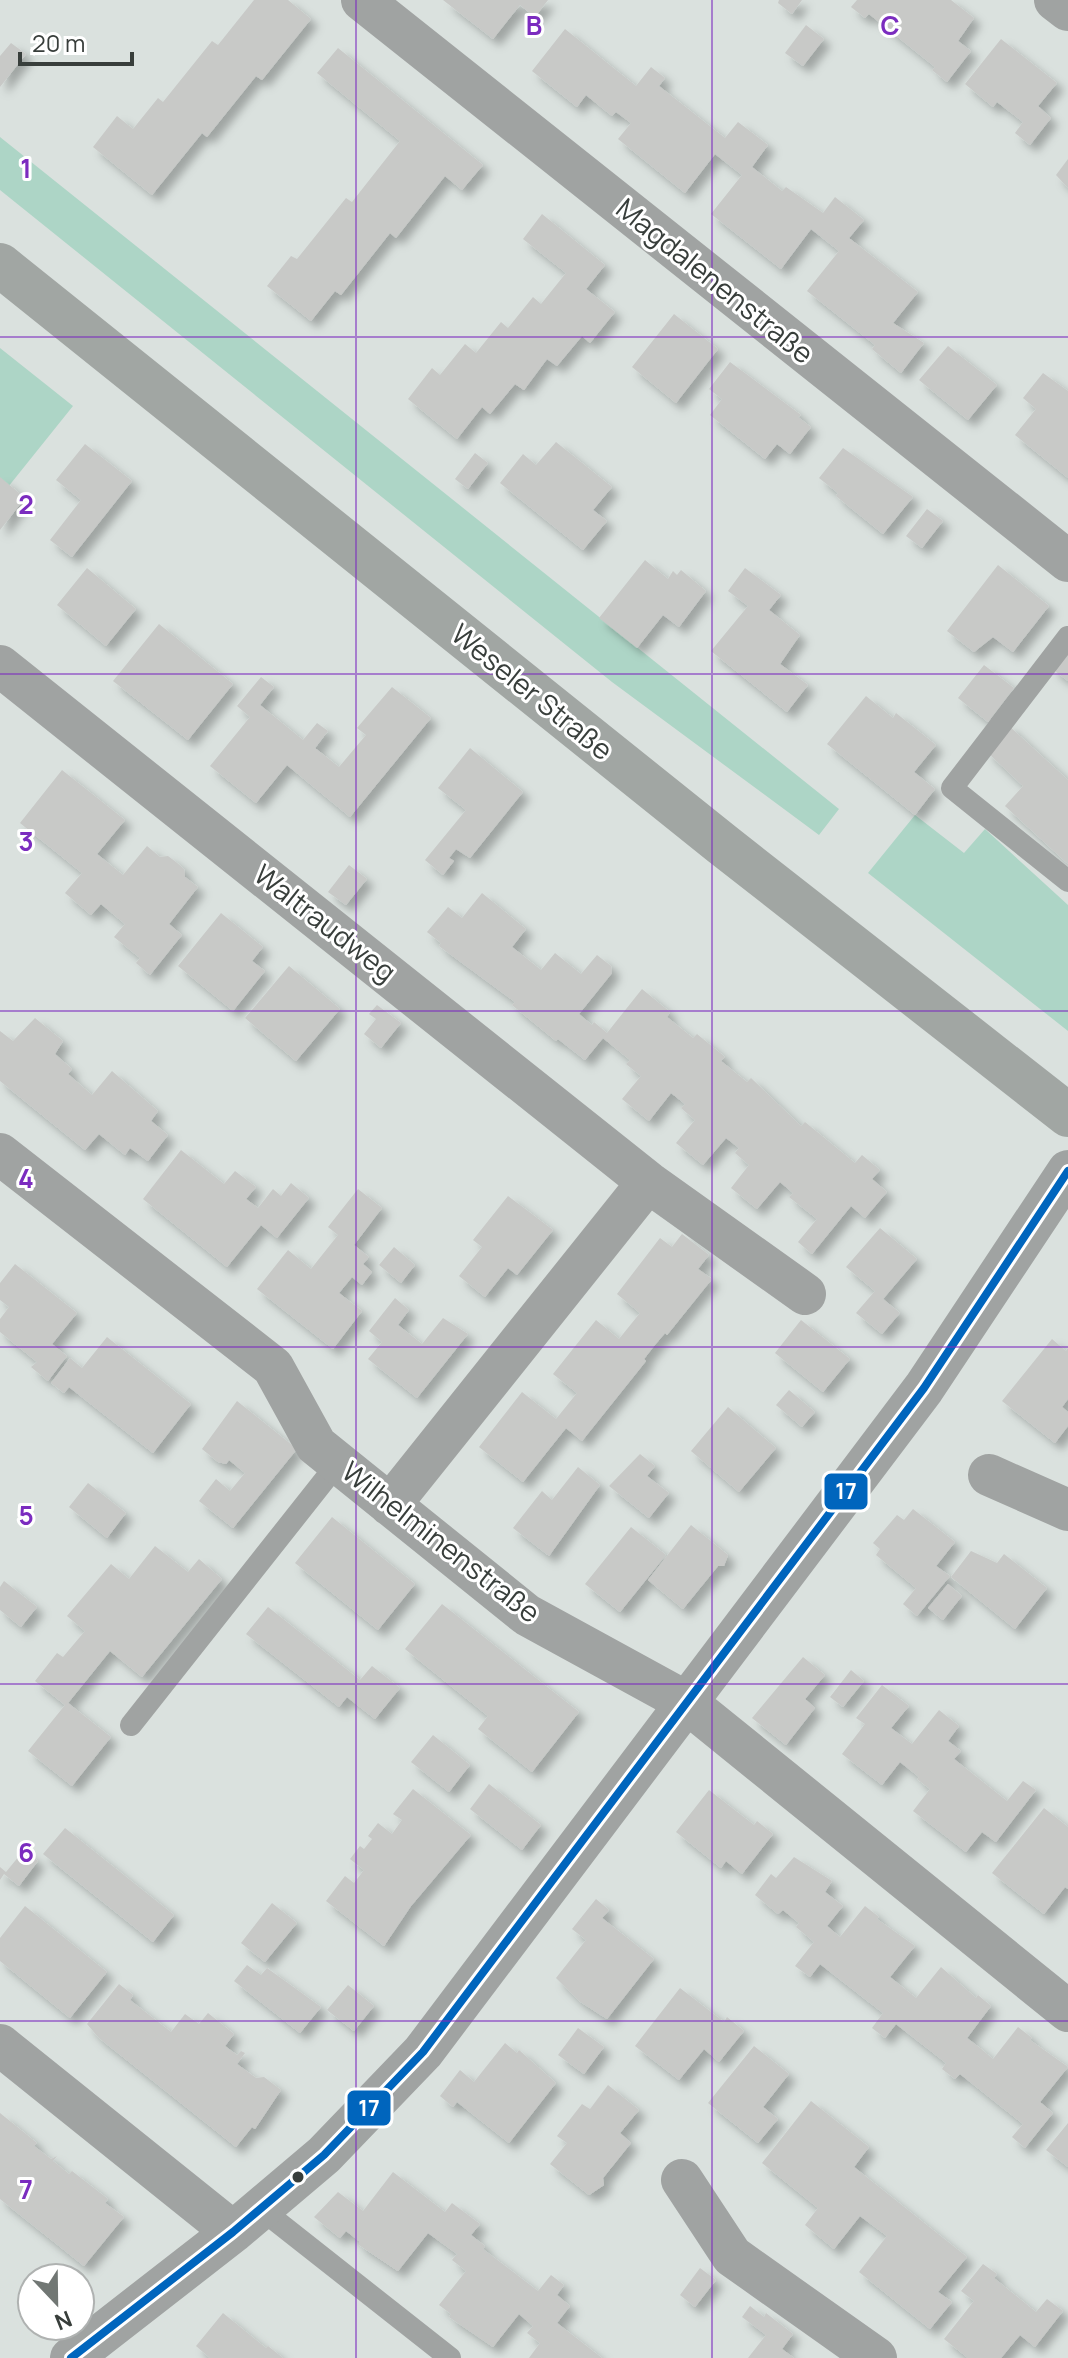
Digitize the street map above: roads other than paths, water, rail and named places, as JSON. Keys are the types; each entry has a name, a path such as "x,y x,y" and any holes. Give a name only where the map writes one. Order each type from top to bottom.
{"main road":[{"name":"Weseler Straße","path":"0,265 722,844 1068,1115"}],"street":[{"name":"Magdalenenstraße","path":"362,0 1068,561"},
{"path":"1055,0 1068,10"},
{"name":"Waltraudweg","path":"0,666 648,1182 805,1294"},
{"name":"Wilhelminenstraße","path":"0,1154 273,1367 316,1445 527,1615 606,1655 686,1702 1068,2011"},
{"path":"71,2358 247,2221 324,2155 423,2052 924,1388 1068,1171"},
{"path":"390,1505 648,1182"},
{"path":"989,1475 1068,1510"},
{"path":"0,2045 247,2221"},
{"path":"682,2180 732,2256 876,2358"}],"lane":[{"path":"1068,637 952,788 1068,881"},
{"path":"131,1725 338,1463"},
{"path":"247,2221 450,2358"}]}
